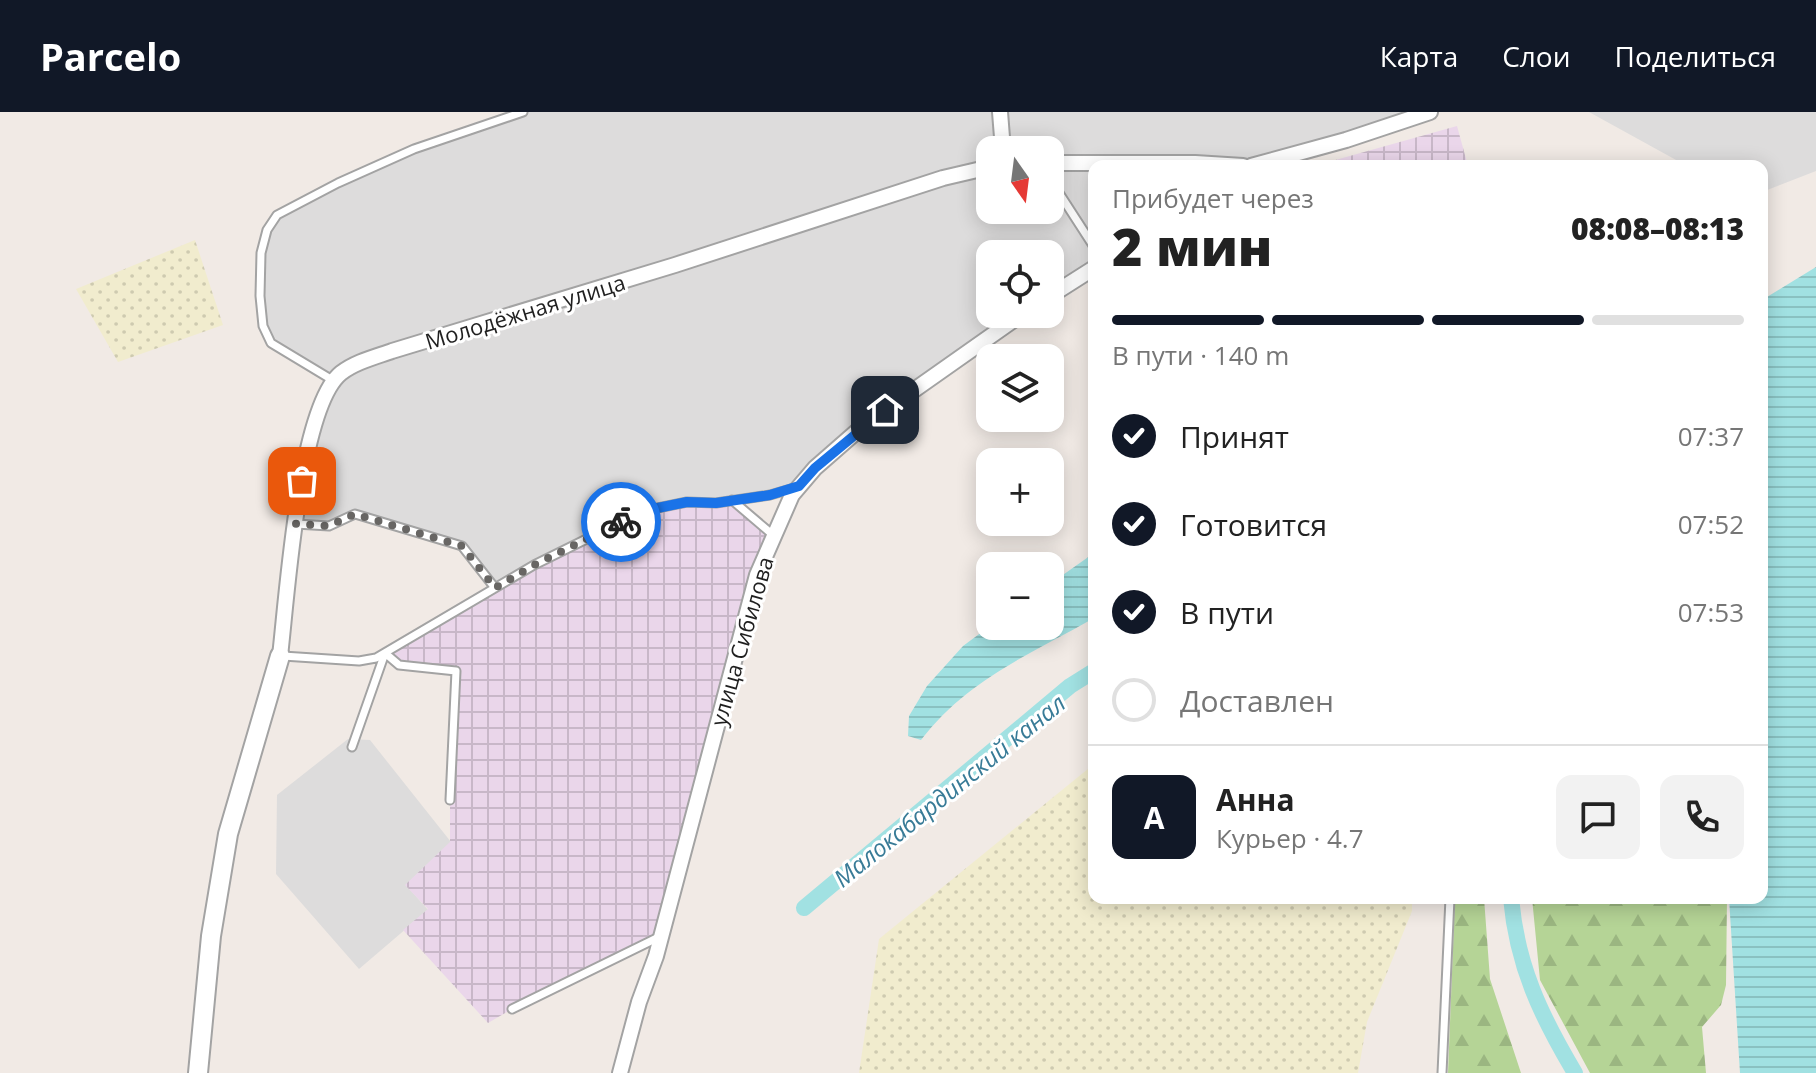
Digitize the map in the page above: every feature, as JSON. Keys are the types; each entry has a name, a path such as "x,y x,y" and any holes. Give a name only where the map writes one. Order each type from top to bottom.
{"street":[{"path":"1000,112 1002,136"},
{"path":"1273,160 1430,112"},
{"path":"1064,163 1088,163"},
{"name":"Молодёжная улица","path":"334,381 352,366 392,351 976,170"},
{"path":"1064,287 1088,272"},
{"name":"улица Сибилова","path":"620,1073 661,936 757,575 792,495 815,468 863,426 1002,328"},
{"path":"198,1073 211,936 228,834 280,656 312,426 334,381"}],"lane":[{"path":"334,381 271,343 263,326 261,253 272,222 277,215 338,183 414,149 523,112"},
{"path":"1064,201 1088,238"},
{"path":"280,656 359,661 385,653 534,565 643,511 687,502 770,495 799,486"},
{"path":"732,500 773,535"},
{"path":"296,524 329,526 355,514 462,546 495,588"},
{"path":"352,747 385,653"},
{"path":"385,653 399,665 456,671 450,800"},
{"path":"1442,1073 1450,904"},
{"path":"512,1009 661,936"}],"shaded area":[{"path":"523,112 1430,112 1271,160 1088,160 1088,272 1064,287 1064,240 976,240 976,328 1002,328 931,377 799,486 716,503 495,588 462,546 355,514 329,526 296,524 305,460 334,381 271,343 263,326 260,296 267,230 277,215 414,149"},
{"path":"1589,112 1816,112 1816,171 1768,190 1768,160 1676,160"},
{"path":"1457,126 1466,160 1335,160"},
{"path":"195,240 223,325 118,362 76,289"},
{"path":"732,500 773,535 661,936 488,1023 403,930 428,909 405,885 450,842 455,672 399,665 385,653 534,565 643,511 687,502"},
{"path":"348,739 370,740 451,842 406,885 428,910 359,969 276,874 277,795"},
{"path":"1088,769 1088,904 1412,904 1412,911 1367,1022 1358,1073 859,1073 879,939"}],"green space":[{"path":"1455,904 1484,904 1490,979 1521,1073 1448,1073"},
{"path":"1533,904 1727,904 1726,985 1721,1005 1702,1027 1706,1073 1590,1073 1540,980"}],"water":[{"path":"1816,267 1816,1073 1740,1073 1729,904 1768,904 1768,296"},
{"path":"1088,557 1088,621 1064,634 1064,574"},
{"path":"976,636 976,640 1054,640 979,684 939,719 921,740 908,736 909,716 927,686 963,646"}],"waterway":[{"name":"Малокабардинский канал","path":"804,908 1070,686 1088,675"},
{"path":"1512,904 1519,946 1532,990 1575,1073"}],"way so far":[{"path":"302,481 296,524 329,526 355,514 462,546 495,588 621,522"}],"route":[{"path":"621,522 643,511 687,502 716,503 770,495 799,486 815,468 885,410"}]}
